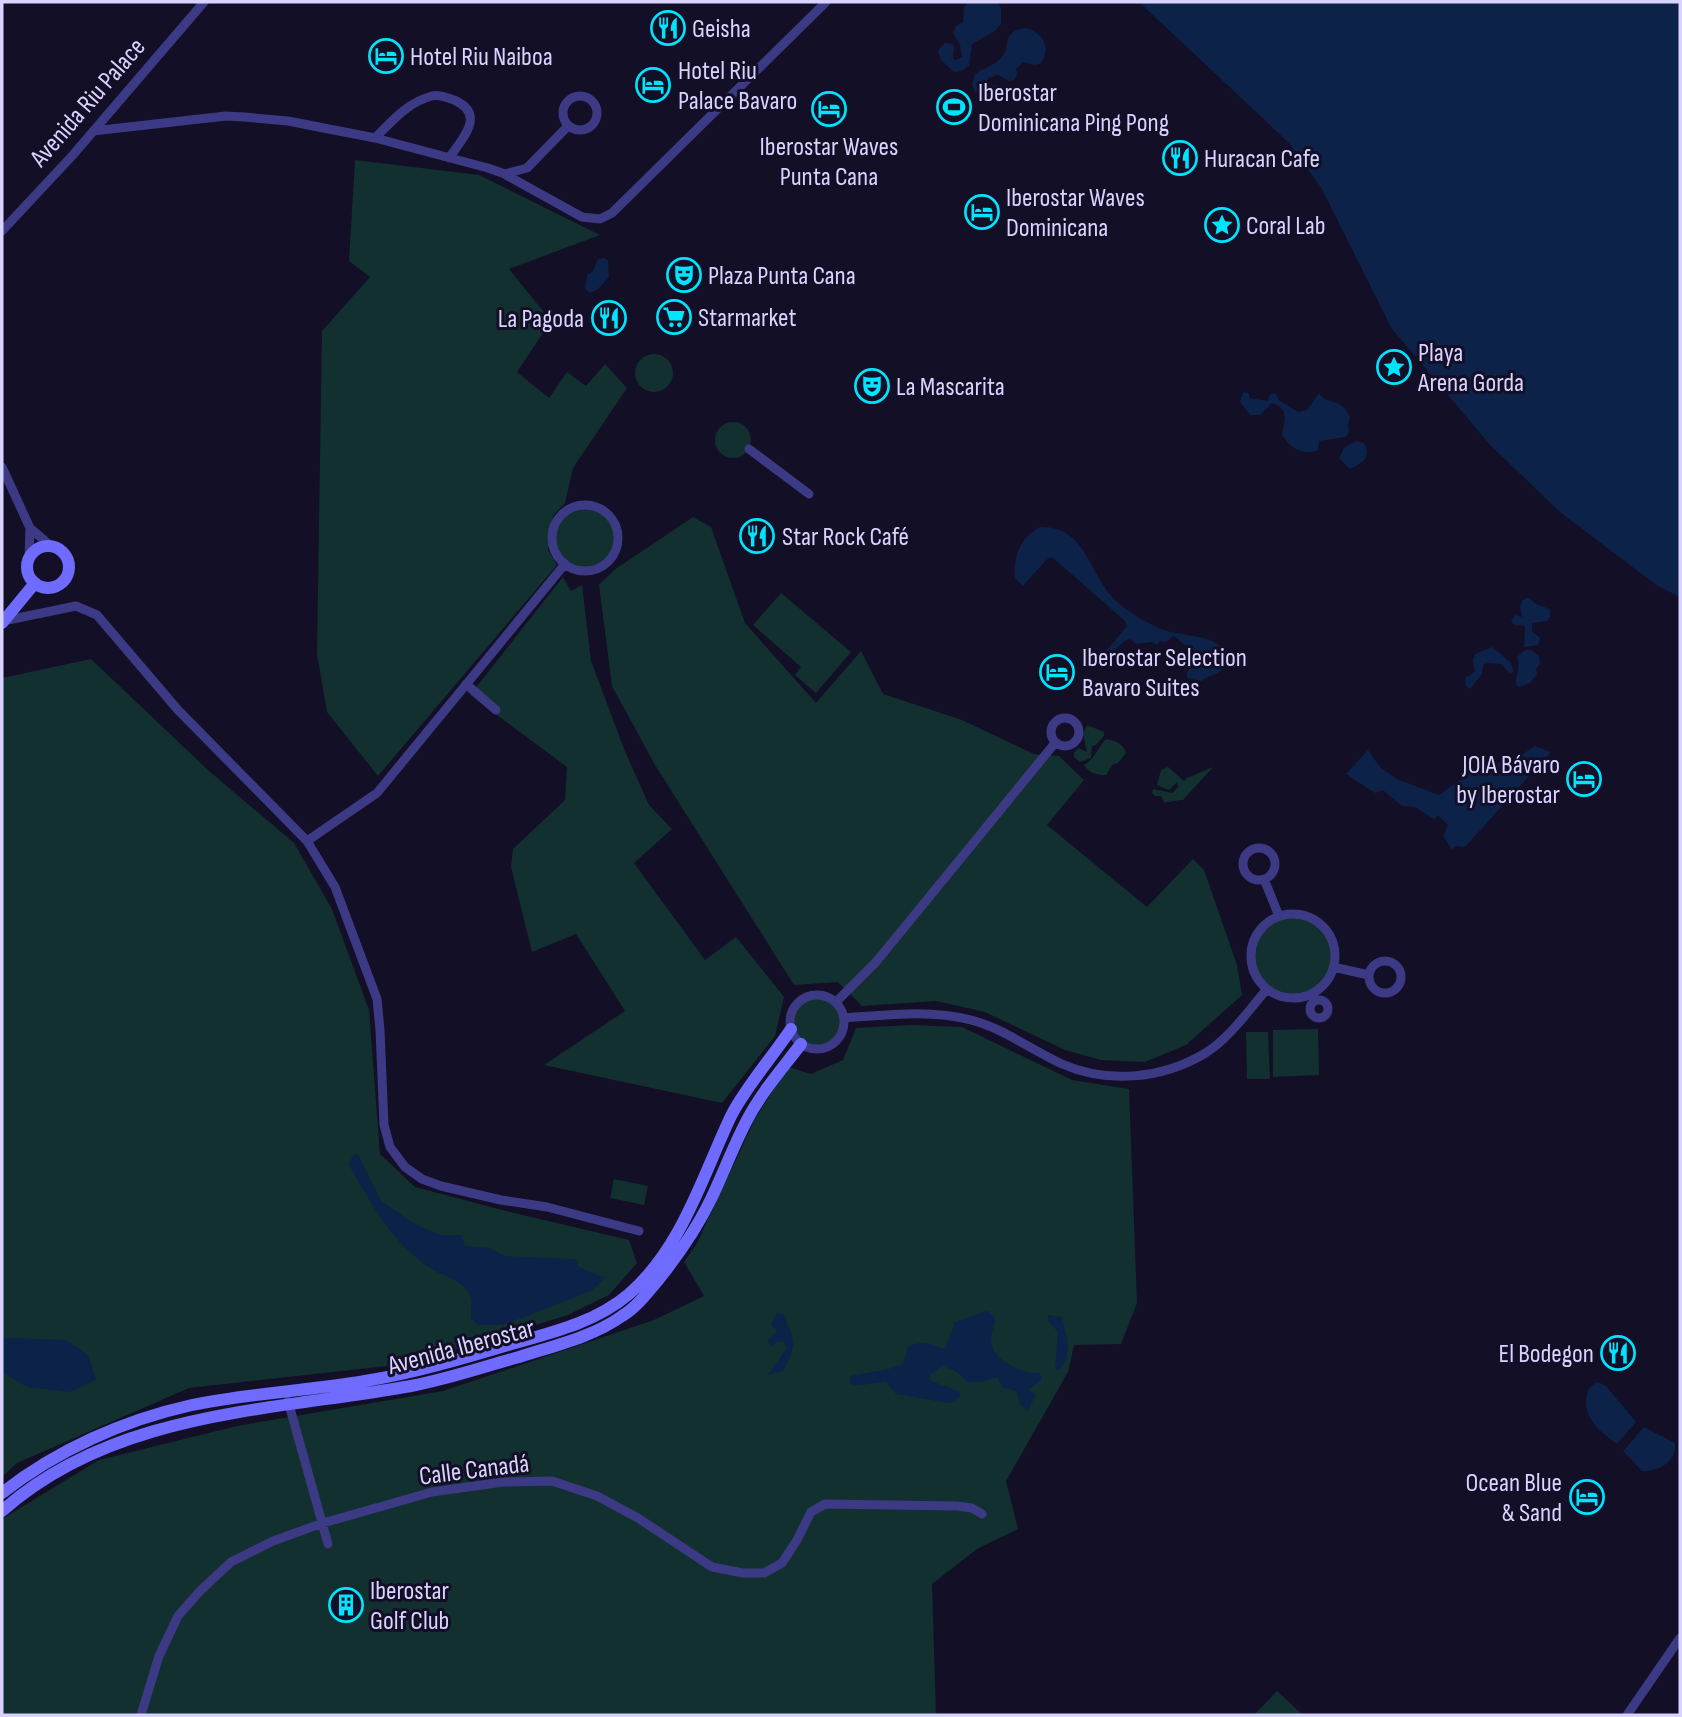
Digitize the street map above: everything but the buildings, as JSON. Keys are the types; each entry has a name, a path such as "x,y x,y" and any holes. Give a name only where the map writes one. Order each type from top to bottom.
{"street":[{"name":"Avenida Riu Palace","path":"2,231 204,2"},
{"path":"93,131 226,116 288,121 375,138 505,174 582,217 600,219 612,213 826,2"},
{"path":"375,138 403,110 438,95 460,103 471,118 467,132 449,158"},
{"path":"505,174 527,168 568,126"},
{"path":"749,449 809,494"},
{"path":"2,467 30,528 52,547"},
{"path":"580,505 591,505 611,516 619,537 613,556 607,563 590,571 565,564 559,558 552,540 556,522 570,509 580,505"},
{"path":"29,558 38,549 59,549 68,559 68,573 65,579 54,587 47,588 35,583 28,571 30,528"},
{"path":"307,841 377,793 565,564"},
{"path":"2,622 35,583"},
{"path":"2,622 76,606 97,615 178,710 307,841 335,887 377,999 384,1125 390,1147 405,1167 422,1179 441,1186 639,1231"},
{"path":"466,684 496,710"},
{"path":"836,1002 876,962 1055,743"},
{"path":"1264,879 1279,916"},
{"path":"1300,915 1320,924 1329,934 1334,947 1333,967 1324,985 1313,997 1286,998 1267,989 1255,974 1251,960 1252,946 1257,933 1267,923 1279,916 1300,915"},
{"path":"1333,967 1369,975"},
{"path":"844,1018 932,1014 971,1020 1008,1033 1061,1063 1087,1072 1133,1078 1173,1068 1206,1053 1235,1027 1267,989"},
{"path":"820,995 836,1002 844,1018 841,1036 835,1043 818,1049 801,1044 791,1029 792,1012 803,999 820,995"},
{"name":"Avenida Iberostar","path":"2,1493 56,1458 121,1427 191,1405 363,1381 438,1366 573,1325 614,1305 637,1287 675,1236 687,1216 733,1113 791,1029"},
{"name":"Avenida Iberostar","path":"2,1511 51,1476 82,1458 126,1440 206,1417 289,1406 444,1379 546,1348 596,1330 623,1316 645,1296 677,1257 712,1198 747,1120 801,1044"},
{"path":"286,1392 328,1544"},
{"name":"Calle Canadá","path":"141,1715 159,1656 178,1616 231,1562 272,1541 323,1523 432,1492 503,1482 552,1481 597,1496 638,1518 712,1567 743,1573 764,1573 782,1563 811,1512 825,1504 957,1506 972,1508 982,1514"},
{"path":"1627,1715 1680,1638"}],"green space":[{"path":"355,160 479,175 600,235 509,269 551,321 517,372 549,398 567,372 586,386 605,364 627,388 573,468 565,503 553,516 548,550 557,565 378,776 327,712 317,654 322,331 370,277 349,261"},
{"path":"654,354 667,360 673,373 667,386 654,392 641,386 635,373 641,360"},
{"path":"733,422 746,427 751,440 746,453 733,458 720,453 715,440 720,427"},
{"path":"585,505 598,508 608,515 615,525 618,538 615,551 608,561 598,568 585,571 572,568 562,561 555,551 552,538 555,525 562,515 572,508"},
{"path":"693,517 711,527 745,623 816,703 861,651 883,694 962,720 1034,754 1059,756 1084,780 1047,825 1147,907 1193,859 1204,870 1237,965 1242,995 1186,1045 1145,1062 1101,1060 1065,1050 985,1012 936,1001 862,1006 838,982 794,985 655,765 612,686 599,585 614,570"},
{"path":"563,577 571,591 582,585 591,661 624,749 649,805 672,829 634,863 705,960 736,937 784,997 775,1036 722,1103 544,1065 625,1011 576,934 532,952 511,867 513,849 565,800 567,767 470,695"},
{"path":"781,593 851,652 816,693 795,675 801,667 753,625"},
{"path":"91,659 209,771 294,843 332,909 369,1010 380,1154 415,1187 629,1240 637,1263 609,1295 568,1315 413,1363 189,1388 17,1463 2,1477 2,678"},
{"path":"1087,725 1104,732 1104,736 1092,746 1091,758 1080,762 1074,757 1074,753 1078,748 1087,752 1083,734"},
{"path":"1106,739 1119,743 1126,753 1118,763 1112,765 1106,775 1096,774 1084,765 1091,760"},
{"path":"1168,767 1184,781 1213,767 1183,800 1164,802 1161,796 1152,793 1153,789 1172,793 1178,787 1177,782 1169,790 1157,785 1161,770"},
{"path":"1293,914 1309,917 1323,926 1332,940 1335,956 1332,972 1323,986 1309,995 1293,998 1277,995 1263,986 1254,972 1251,956 1254,940 1263,926 1277,917"},
{"path":"817,995 836,1003 844,1022 836,1041 817,1049 798,1041 790,1022 798,1003"},
{"path":"911,1025 962,1027 1072,1080 1129,1089 1137,1303 1121,1344 1074,1345 1068,1372 1006,1481 1018,1529 977,1549 932,1584 936,1715 2,1715 2,1519 99,1460 237,1426 443,1391 654,1320 704,1296 684,1262 696,1245 755,1119 788,1067 811,1074 843,1060 856,1028"},
{"path":"1318,1029 1319,1075 1273,1077 1273,1030"},
{"path":"1246,1032 1268,1032 1270,1079 1247,1079"},
{"path":"614,1179 648,1186 644,1205 610,1198"},
{"path":"1277,1691 1303,1715 1254,1715"}],"water":[{"path":"968,2 997,2 1001,8 1001,24 995,31 972,44 969,66 954,72 941,60 938,51 944,43 953,44 953,58 956,60 962,57 960,45 953,33 956,26 963,22 964,8"},
{"path":"1139,2 1680,2 1680,597 1656,585 1560,512 1491,446 1392,329 1322,189 1289,143"},
{"path":"1025,28 1044,41 1046,51 1041,63 1035,65 1023,62 1016,69 1014,80 1009,81 998,75 988,78 987,86 1003,87 1001,97 988,100 976,94 972,85 975,74 999,60 1012,33"},
{"path":"598,259 608,260 609,277 590,293 585,289 587,275 593,271"},
{"path":"1243,392 1249,393 1249,398 1268,401 1270,394 1275,393 1280,401 1298,412 1307,410 1319,393 1347,411 1350,418 1349,433 1345,437 1319,441 1318,450 1312,452 1297,450 1282,434 1284,415 1281,408 1272,403 1260,415 1250,415 1240,402"},
{"path":"1356,441 1364,443 1367,456 1350,469 1339,458 1344,448"},
{"path":"1040,527 1056,529 1069,535 1087,556 1110,594 1131,612 1164,630 1208,639 1222,648 1227,655 1222,670 1201,681 1187,678 1187,672 1198,656 1174,636 1166,642 1160,641 1157,645 1152,642 1136,644 1130,639 1106,657 1103,655 1127,626 1125,621 1052,557 1046,560 1023,586 1015,578 1015,562 1019,548 1033,531"},
{"path":"1528,597 1536,604 1550,609 1550,617 1547,621 1532,623 1532,631 1540,638 1538,645 1524,647 1525,626 1514,625 1511,620 1516,615 1522,617 1520,606"},
{"path":"1492,647 1510,662 1514,671 1510,674 1501,664 1483,665 1482,674 1470,689 1466,686 1465,678 1475,672 1475,654"},
{"path":"1525,650 1531,650 1539,656 1540,664 1530,683 1520,687 1516,685 1517,657"},
{"path":"1535,746 1551,752 1465,847 1455,846 1452,850 1443,836 1448,825 1438,815 1434,819 1415,807 1402,806 1383,790 1375,793 1346,774 1368,750 1380,767 1397,779 1439,795 1472,769 1490,769"},
{"path":"357,1153 381,1201 415,1224 440,1235 461,1235 465,1246 490,1248 504,1256 575,1259 579,1267 605,1278 591,1291 503,1325 478,1325 471,1318 471,1298 467,1290 416,1257 384,1222 349,1165"},
{"path":"987,1311 995,1317 991,1340 996,1354 1016,1368 1039,1373 1042,1379 1028,1390 1036,1394 1028,1411 1020,1404 1017,1391 1002,1387 998,1377 981,1382 968,1382 957,1372 943,1366 931,1374 929,1380 960,1392 960,1398 949,1403 896,1394 886,1382 850,1384 850,1376 903,1364 908,1347 913,1345 926,1343 943,1349 955,1322"},
{"path":"777,1313 783,1314 792,1337 793,1348 783,1371 768,1375 787,1348 783,1341 771,1347 768,1340 777,1331 771,1324"},
{"path":"1048,1315 1062,1317 1067,1338 1068,1352 1059,1370 1055,1369 1058,1332 1048,1321"},
{"path":"2,1339 66,1340 88,1355 96,1380 70,1392 27,1387 2,1372"},
{"path":"1598,1382 1606,1386 1636,1422 1617,1444 1598,1429 1589,1416 1587,1394 1592,1385"},
{"path":"1644,1427 1675,1443 1675,1450 1666,1464 1642,1471 1623,1451"}],"place":[{"name":"Geisha","path":"668,28"},
{"name":"Hotel Riu Naiboa","path":"386,56"},
{"name":"Hotel Riu Palace Bavaro","path":"653,85"},
{"name":"Iberostar Dominicana Ping Pong","path":"954,107"},
{"name":"Iberostar Waves Punta Cana","path":"829,109"},
{"name":"Huracan Cafe","path":"1180,158"},
{"name":"Iberostar Waves Dominicana","path":"982,212"},
{"name":"Coral Lab","path":"1222,225"},
{"name":"Plaza Punta Cana","path":"684,275"},
{"name":"Starmarket","path":"674,317"},
{"name":"La Pagoda","path":"609,318"},
{"name":"Playa Arena Gorda","path":"1394,367"},
{"name":"La Mascarita","path":"872,386"},
{"name":"Star Rock Café","path":"757,536"},
{"name":"Iberostar Selection Bavaro Suites","path":"1057,672"},
{"name":"JOIA Bávaro by Iberostar","path":"1584,779"},
{"name":"El Bodegon","path":"1618,1353"},
{"name":"Ocean Blue & Sand","path":"1587,1497"},
{"name":"Iberostar Golf Club","path":"346,1605"}]}
